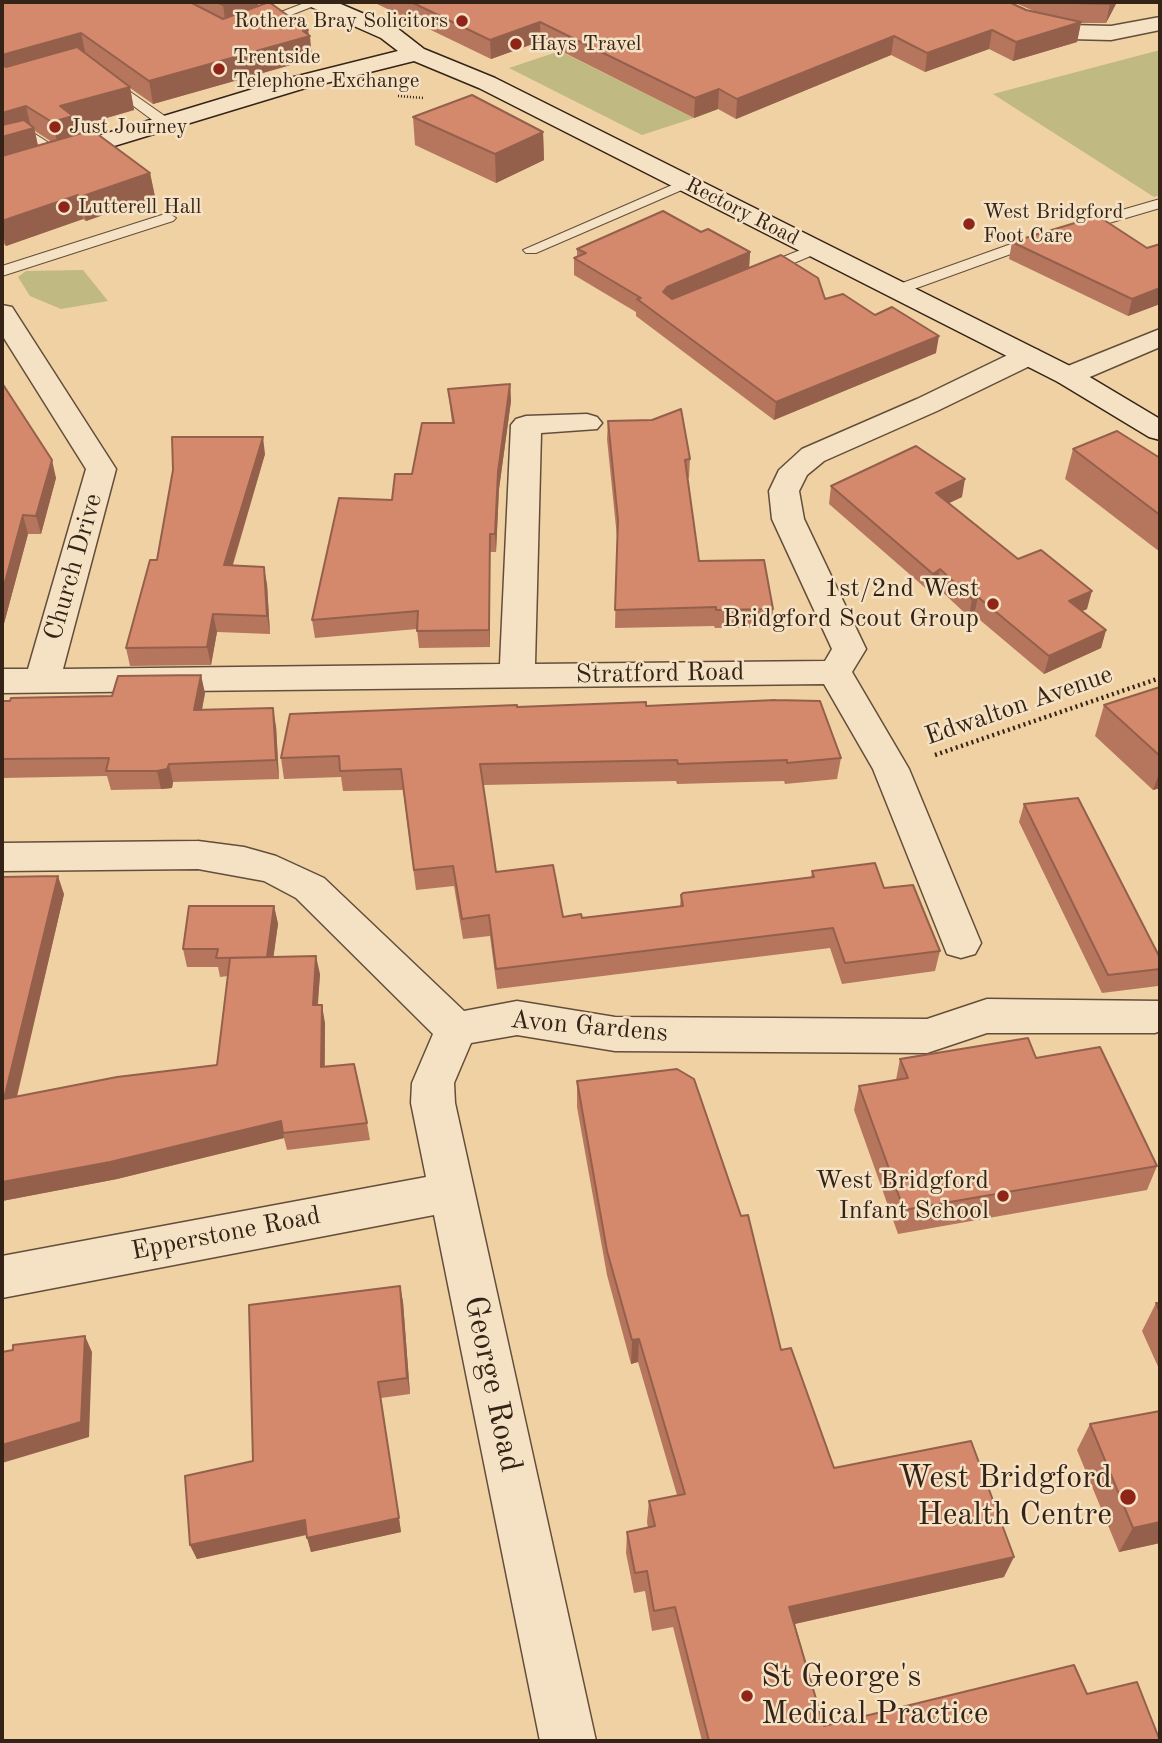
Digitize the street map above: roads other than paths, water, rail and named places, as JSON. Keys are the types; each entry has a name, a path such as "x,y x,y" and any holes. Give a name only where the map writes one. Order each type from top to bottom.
{"street":[{"name":"Rectory Road","path":"319,2 389,33 416,54 487,83 1068,376 1160,431"},
{"path":"991,2 1032,22 1070,32 1111,33 1160,24"},
{"path":"2,173 164,122 374,62 416,54"},
{"name":"Church Drive","path":"2,313 101,469 42,681"},
{"path":"1068,376 1160,337"},
{"path":"961,943 891,769 835,672 849,649 788,519 784,491 794,470 813,455 928,405 1028,356"},
{"path":"517,676 526,425 587,423"},
{"name":"Stratford Road","path":"2,681 835,672"},
{"path":"2,857 198,855 244,861 276,870 310,888 456,1030"},
{"name":"Avon Gardens","path":"456,1030 495,1020 517,1018 615,1034 927,1036 987,1016 1155,1016"},
{"name":"George Road","path":"456,1030 433,1083 433,1103 568,1741"},
{"name":"Epperstone Road","path":"2,1277 451,1192"}],"lane":[{"path":"248,27 319,2"},
{"path":"94,69 164,122"},
{"path":"2,144 32,136 58,155"},
{"path":"531,250 686,183"},
{"path":"897,290 1034,240 1160,203"},
{"path":"2,271 168,218"},
{"path":"743,279 815,248"}],"place":[{"name":"Rothera Bray Solicitors","path":"462,21"},
{"name":"Hays Travel","path":"516,44"},
{"name":"Trentside Telephone Exchange","path":"219,69"},
{"name":"Just Journey","path":"55,127"},
{"name":"Lutterell Hall","path":"64,207"},
{"name":"West Bridgford Foot Care","path":"969,224"},
{"name":"1st/2nd West Bridgford Scout Group","path":"993,604"},
{"name":"West Bridgford Infant School","path":"1003,1196"},
{"name":"West Bridgford Health Centre","path":"1128,1497"},
{"name":"St George's Medical Practice","path":"747,1696"}]}
